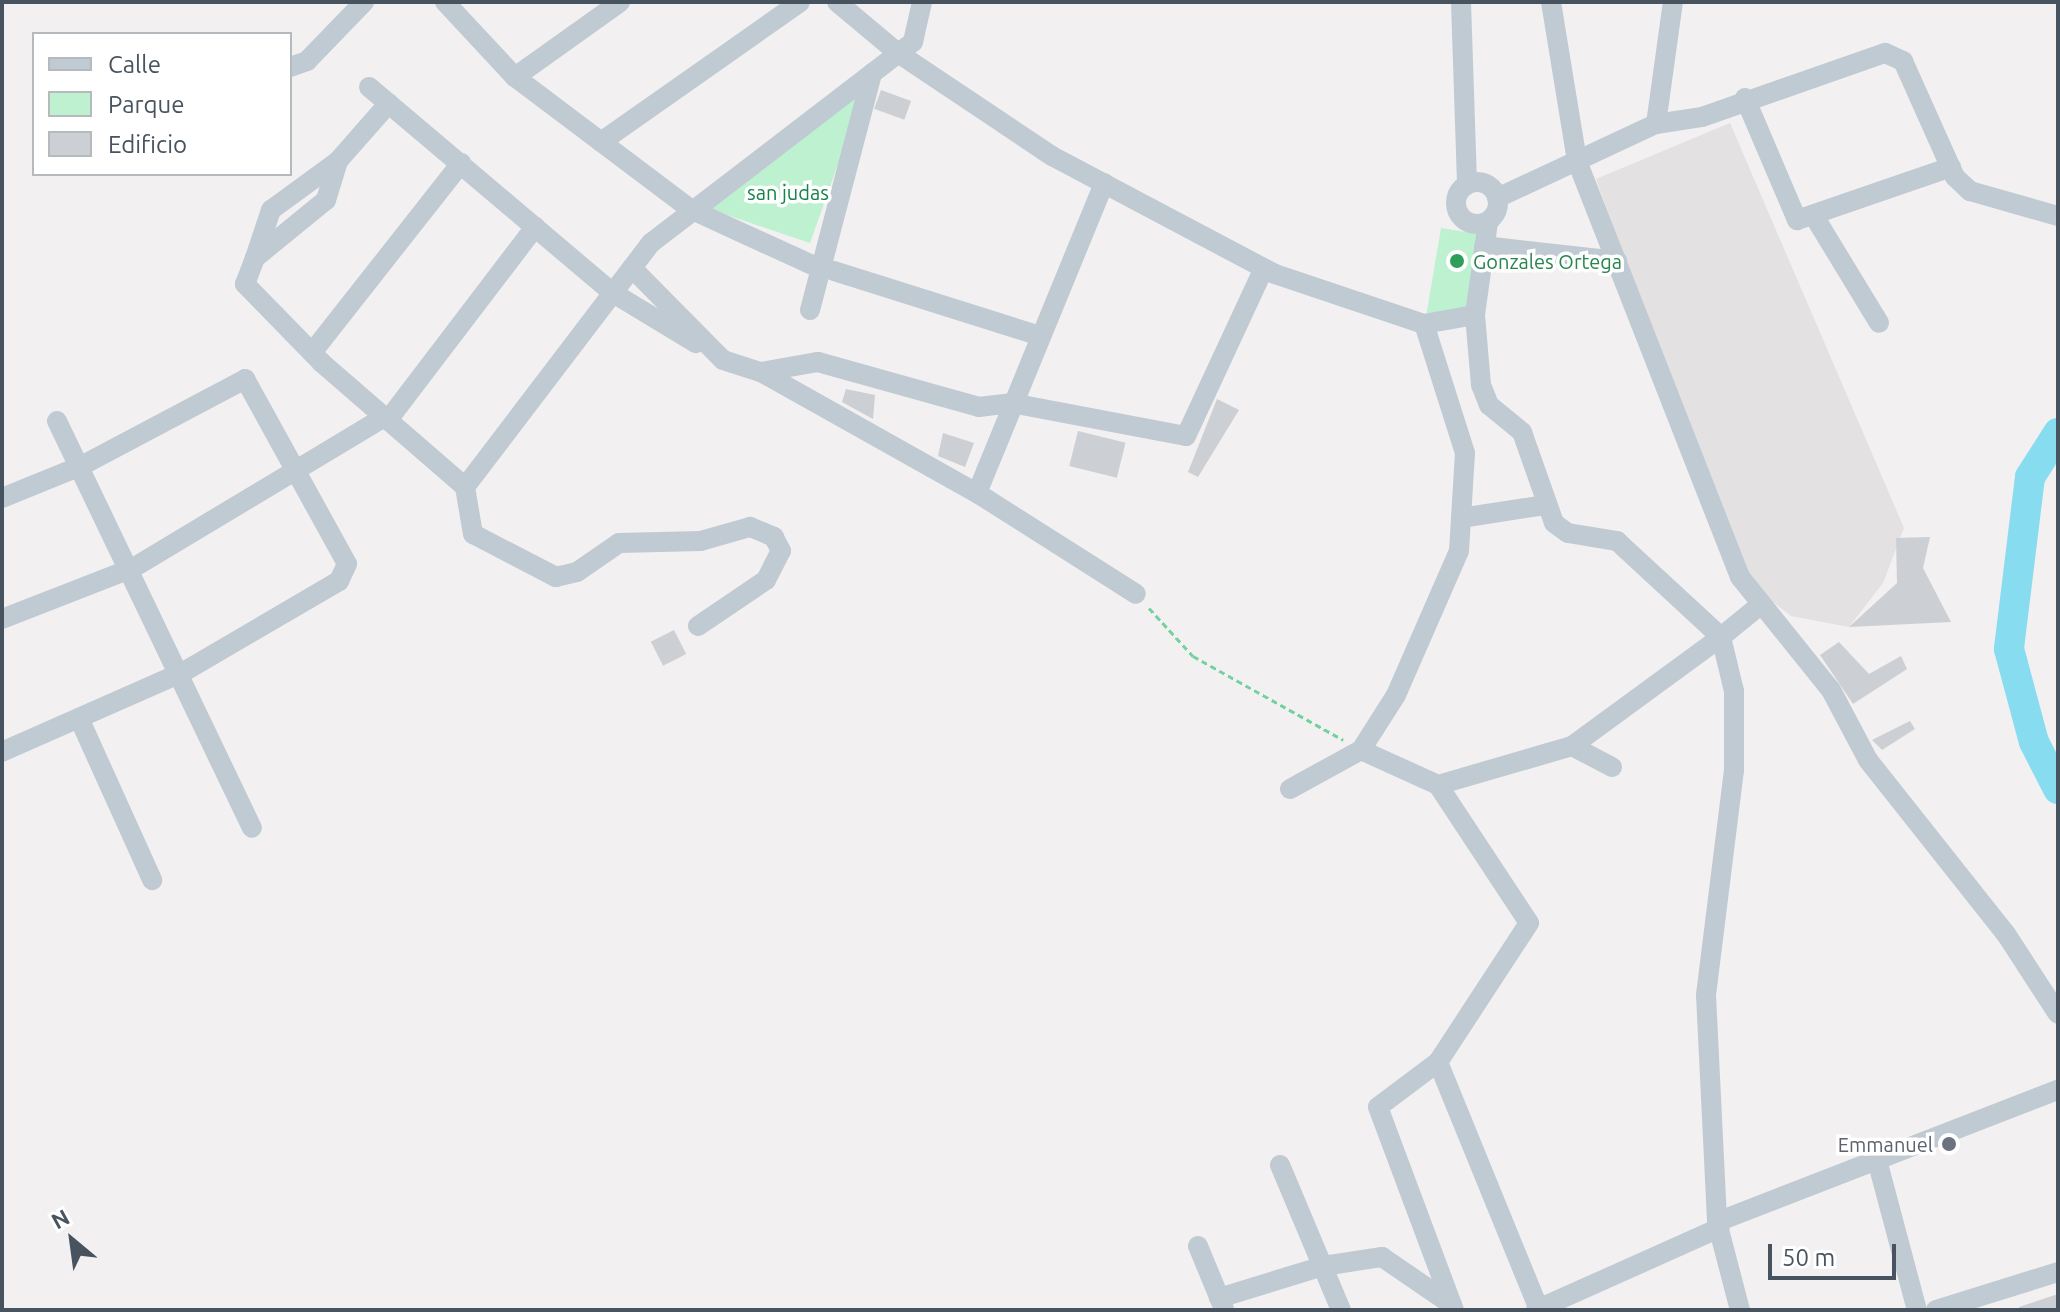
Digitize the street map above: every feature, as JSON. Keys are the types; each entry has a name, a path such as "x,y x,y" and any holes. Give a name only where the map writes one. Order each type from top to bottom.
{"street":[{"path":"292,66 307,61 364,2"},
{"path":"445,2 515,77 690,209 827,270 1040,336"},
{"path":"515,77 620,2"},
{"path":"601,142 800,2"},
{"path":"837,2 898,53 1104,183 1264,268 1424,324 1475,315"},
{"path":"465,487 632,268 690,209 913,42 922,2"},
{"path":"1461,2 1467,185 1457,198 1459,214 1471,223 1488,222"},
{"path":"1551,2 1577,161 1740,577 1759,606 1793,637 1868,760 2006,934 2058,1014"},
{"path":"1656,124 1673,2"},
{"path":"1740,1310 1718,1225 1706,995 1735,742 1734,691 1721,637 1617,541 1568,533 1545,505 1522,432 1489,405 1481,385 1475,315 1488,222 1497,198 1656,124 1702,117 1745,98 1885,53 1903,61 1951,167 1970,191 2058,216"},
{"path":"810,310 827,270 872,73"},
{"path":"369,87 613,293 723,360 761,372 977,493 1136,594"},
{"path":"1745,98 1787,210 1797,220 1951,167"},
{"path":"389,103 338,161 271,210 245,284 386,419 465,487 473,534 556,577 577,572 619,543 701,541 750,527 774,537 781,551 766,580 698,626"},
{"path":"255,258 326,200 338,161"},
{"path":"314,350 461,163"},
{"path":"977,493 1011,403 1104,183"},
{"path":"1467,185 1483,183 1497,198"},
{"path":"1814,216 1879,323"},
{"path":"2,619 133,568 386,419 535,227"},
{"path":"1484,246 1617,261"},
{"path":"632,268 723,360"},
{"path":"761,372 818,362 979,407 1011,403 1186,436 1264,268"},
{"path":"1290,789 1361,750 1396,695 1459,551 1465,453 1424,324"},
{"path":"2,498 81,466 236,379 250,385 302,466 346,574 183,672 2,752"},
{"path":"57,421 183,672 252,828"},
{"path":"1461,518 1545,505"},
{"path":"1438,785 1572,746 1759,606"},
{"path":"79,718 152,880"},
{"path":"1572,746 1612,767"},
{"path":"1361,750 1438,785 1529,923 1438,1062 1378,1107 1453,1307"},
{"path":"1438,1062 1538,1310 1718,1225 2058,1090"},
{"path":"1877,1160 1917,1310"},
{"path":"1280,1165 1341,1310"},
{"path":"1198,1246 1222,1304 1323,1266 1382,1257 1453,1307"},
{"path":"1936,1310 2058,1272"}],"path":[{"path":"1136,594 1193,656 1361,750"}],"shaded area":[{"path":"1730,123 1904,528 1883,583 1849,627 1791,616 1740,577 1596,179"}],"green space":[{"name":"san judas","path":"869,77 810,243 704,207"},
{"name":"Gonzales Ortega","path":"1441,228 1484,235 1465,316 1425,323"}],"building":[{"path":"881,90 911,101 904,120 874,109"},
{"path":"846,389 875,395 873,419 842,402"},
{"path":"1217,399 1239,410 1198,477 1188,472"},
{"path":"1078,431 1126,443 1117,478 1069,466"},
{"path":"943,433 974,443 965,467 938,456"},
{"path":"1930,537 1923,568 1951,622 1849,627 1897,583 1896,538"},
{"path":"674,630 686,654 663,666 651,642"},
{"path":"1839,642 1869,674 1901,656 1907,669 1853,704 1820,655"},
{"path":"1910,721 1915,729 1882,750 1872,740"},
{"path":"2058,1294 2058,1310 2019,1310 2019,1307"}],"waterway":[{"path":"2058,433 2030,477 2009,649 2034,742 2058,789"}],"place":[{"name":"Gonzales Ortega","path":"1457,261"},
{"name":"Emmanuel","path":"1949,1144"}]}
